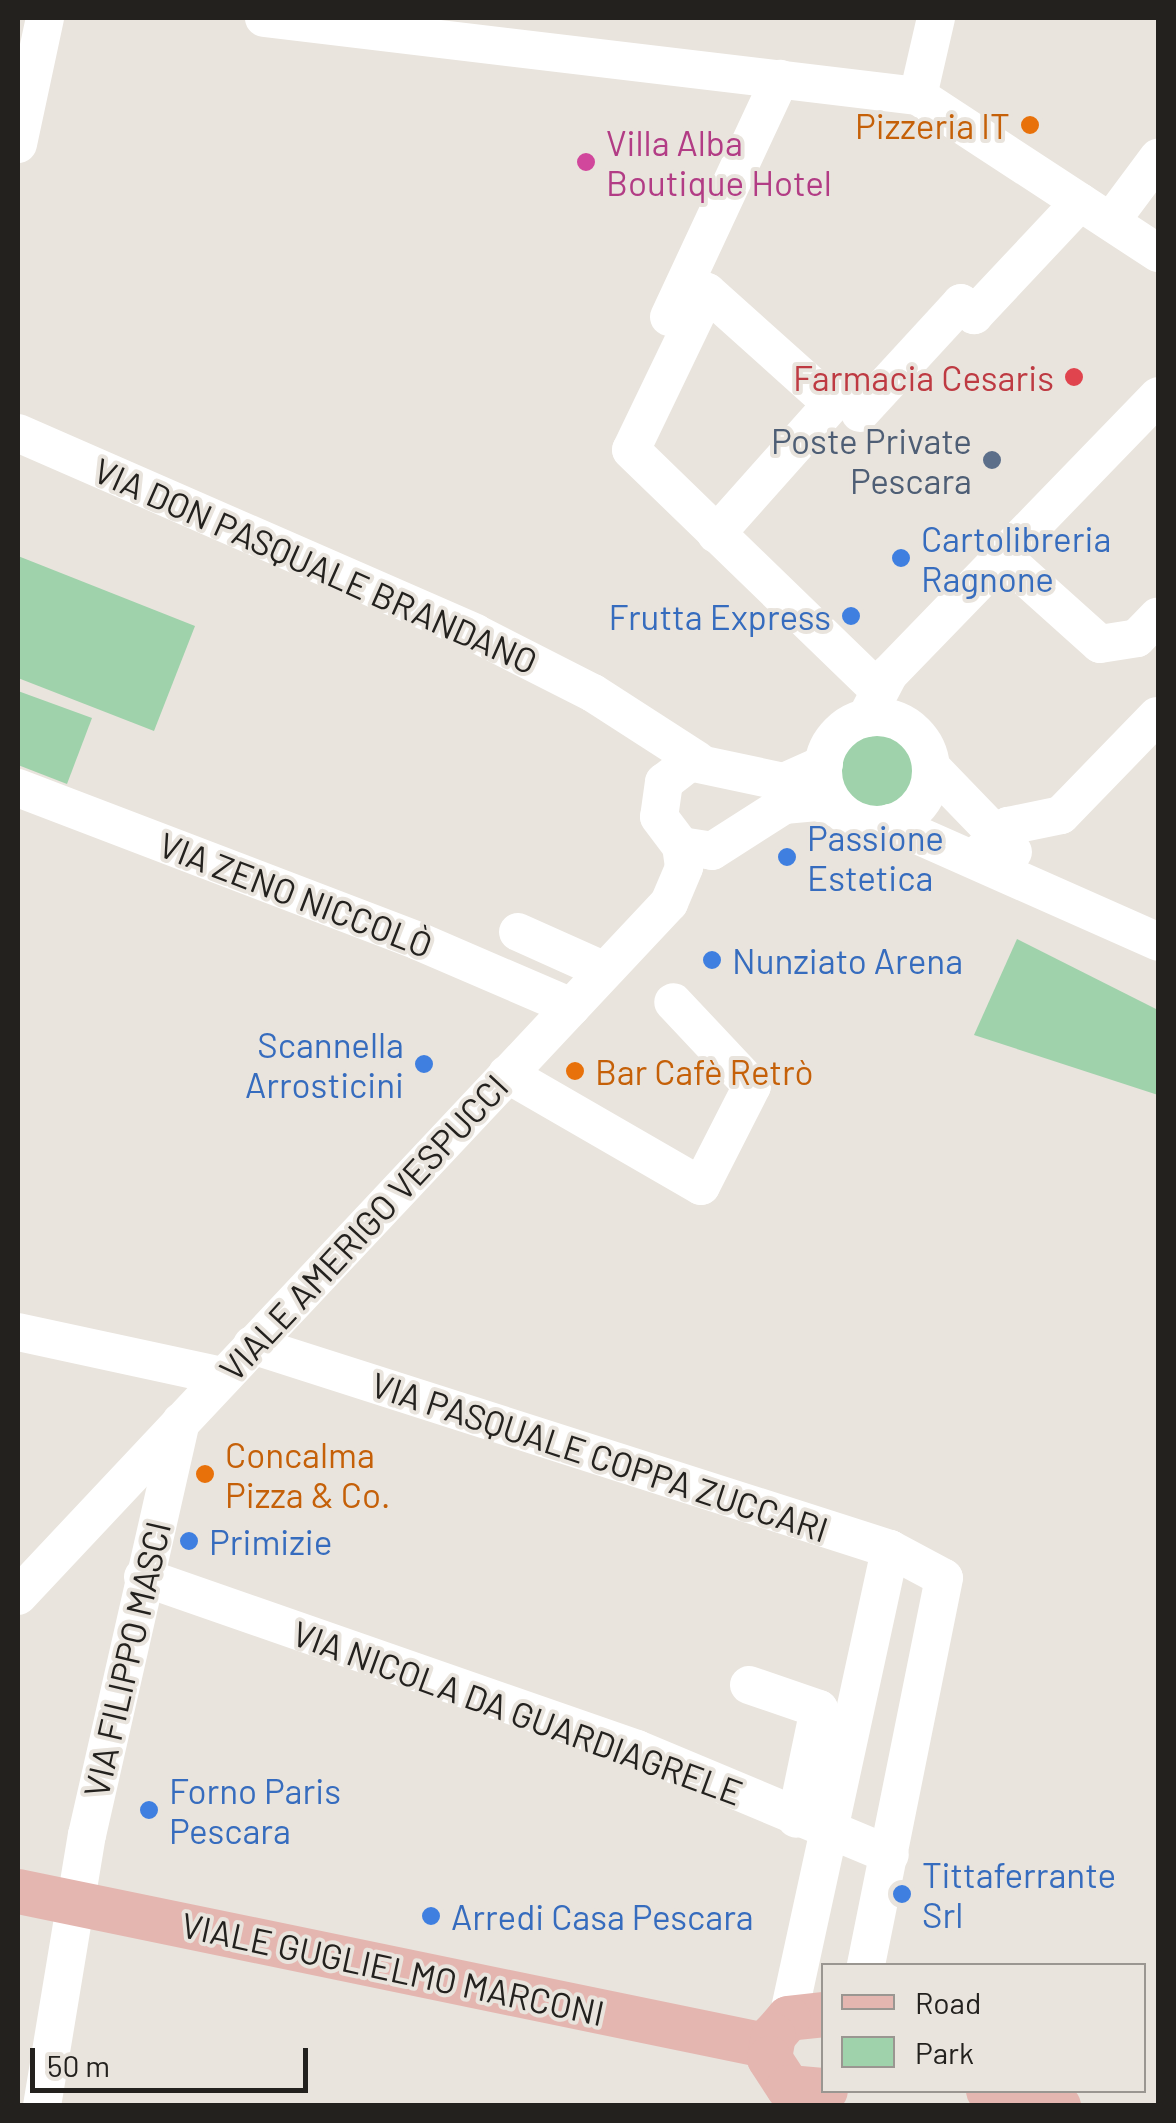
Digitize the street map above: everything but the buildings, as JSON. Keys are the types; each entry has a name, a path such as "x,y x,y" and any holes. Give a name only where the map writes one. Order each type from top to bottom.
{"main road":[{"name":"VIALE GUGLIELMO MARCONI","path":"18,1890 794,2026"},
{"path":"794,2026 778,2080 813,2097"},
{"path":"1001,2093 1058,2106"}],"street":[{"path":"18,144 45,18"},
{"path":"264,18 918,96 1158,253"},
{"path":"918,96 936,18"},
{"path":"624,413 780,79"},
{"path":"716,534 844,404 961,303 974,315 1158,158"},
{"path":"844,404 708,292 631,450 716,534 872,704 910,728 925,746 931,767 986,847"},
{"path":"840,809 825,784 824,764 838,735 872,704 1003,557 1158,396"},
{"name":"VIA DON PASQUALE BRANDANO","path":"18,433 371,583 611,704 698,760"},
{"path":"1003,557 1100,644 1137,638 1158,616"},
{"name":"VIA DON PASQUALE BRANDANO","path":"611,704 644,745 658,798"},
{"path":"986,847 1008,826 1061,816 1156,716"},
{"path":"824,764 784,782 698,760 669,775 658,798 662,825 681,846 712,851 727,845 784,805 816,802 868,824 890,823 986,847 1077,903 1158,942"},
{"path":"890,823 920,803 931,767"},
{"name":"VIA ZENO NICCOLÒ","path":"18,788 418,940 571,1008"},
{"name":"VIALE AMERIGO VESPUCCI","path":"18,1596 669,903 684,867 681,846"},
{"path":"518,932 606,971"},
{"path":"508,1074 701,1186 752,1086 673,1002"},
{"path":"18,1332 222,1376"},
{"name":"VIA PASQUALE COPPA ZUCCARI","path":"252,1345 890,1549 944,1578 890,1855"},
{"name":"VIA FILIPPO MASCI","path":"42,2106 76,1901 143,1577 182,1419"},
{"path":"812,1826 890,1549"},
{"name":"VIA NICOLA DA GUARDIAGRELE","path":"143,1577 674,1765 812,1826 890,1855"},
{"path":"749,1685 819,1709 794,2026"},
{"path":"867,1963 890,1855"}],"green space":[{"path":"18,556 195,626 154,731 18,678"},
{"path":"18,691 92,718 67,784 18,765"},
{"path":"877,735 902,746 913,771 902,796 877,807 852,796 841,771 852,746"},
{"path":"1017,939 1158,1010 1158,1095 974,1035"}],"place":[{"name":"Pizzeria IT","path":"1030,125"},
{"name":"Villa Alba Boutique Hotel","path":"586,162"},
{"name":"Farmacia Cesaris","path":"1074,377"},
{"name":"Poste Private Pescara","path":"992,460"},
{"name":"Cartolibreria Ragnone","path":"901,558"},
{"name":"Frutta Express","path":"851,616"},
{"name":"Passione Estetica","path":"787,857"},
{"name":"Nunziato Arena","path":"712,960"},
{"name":"Scannella Arrosticini","path":"424,1064"},
{"name":"Bar Cafè Retrò","path":"575,1071"},
{"name":"Concalma Pizza & Co.","path":"205,1474"},
{"name":"Primizie","path":"189,1541"},
{"name":"Forno Paris Pescara","path":"149,1810"},
{"name":"Tittaferrante Srl","path":"902,1894"},
{"name":"Arredi Casa Pescara","path":"431,1916"}]}
